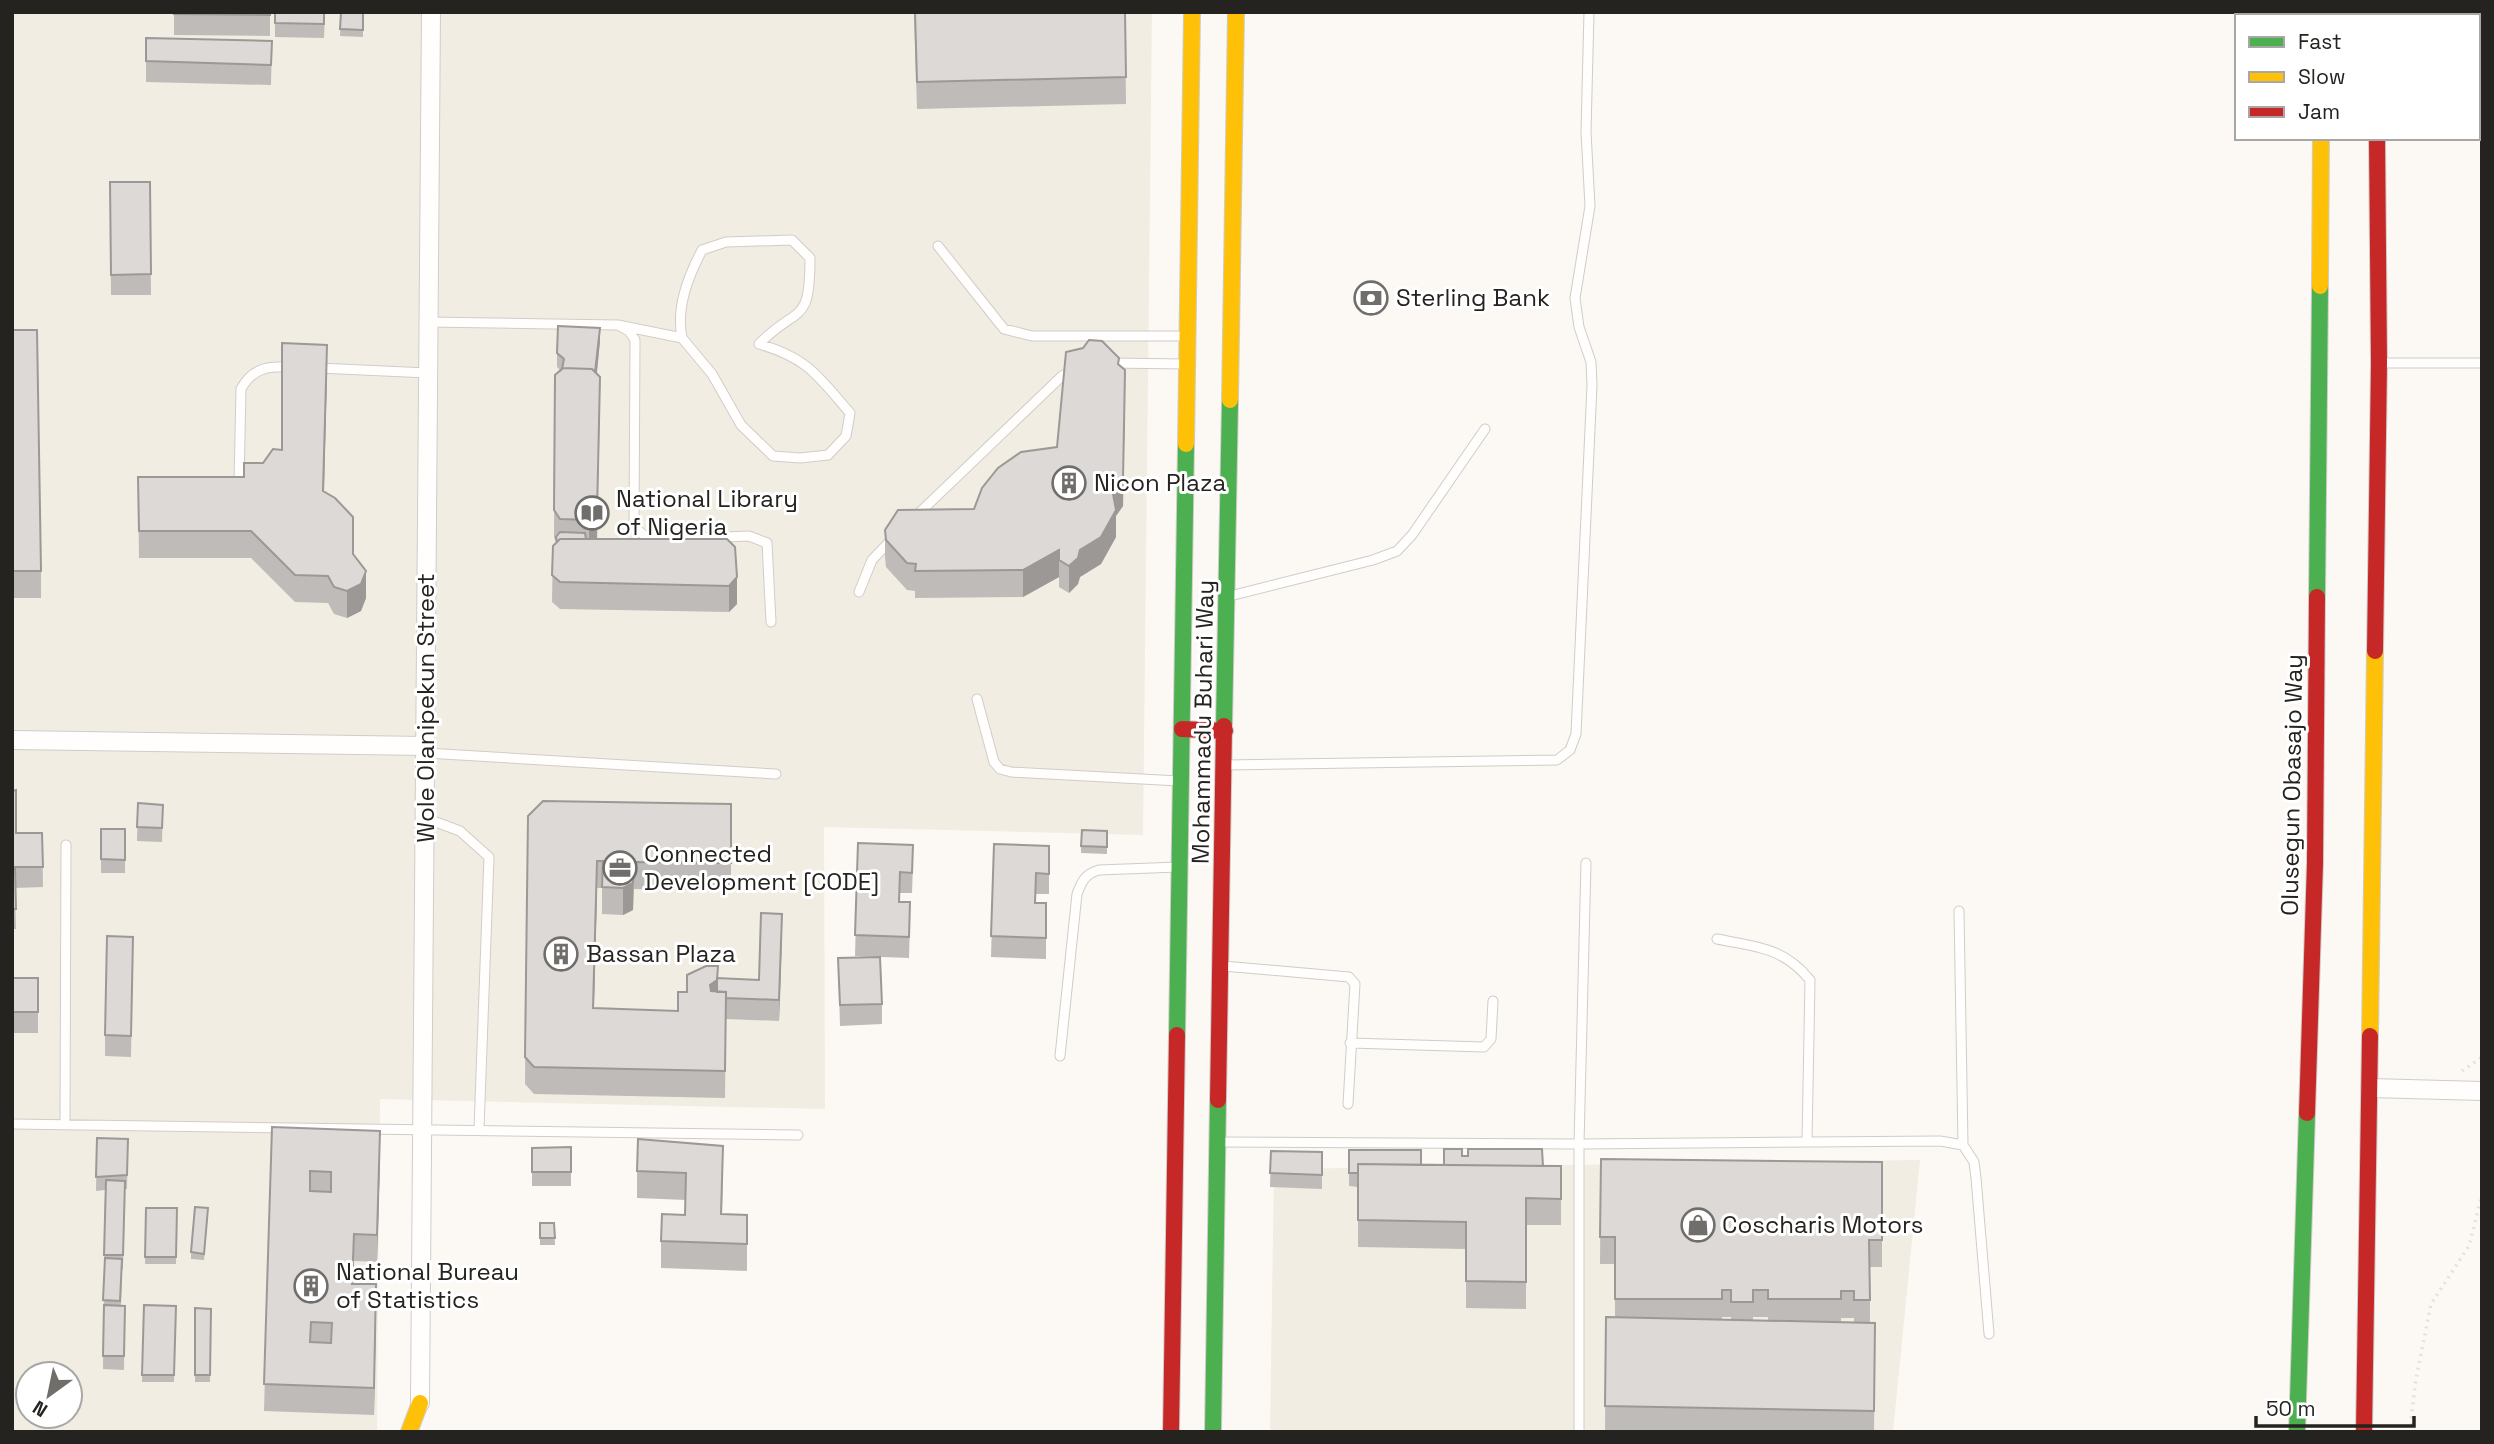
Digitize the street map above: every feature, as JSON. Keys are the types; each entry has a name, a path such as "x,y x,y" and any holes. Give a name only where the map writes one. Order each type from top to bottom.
{"main road":[{"name":"Mohammadu Buhari Way","path":"1171,1432 1192,12"},
{"name":"Mohammadu Buhari Way","path":"1213,1432 1229,596 1236,12"},
{"name":"Olusegun Obasajo Way","path":"2297,1432 2315,863 2321,140"},
{"path":"2364,1432 2379,363 2377,140"},
{"path":"1182,729 1225,732"},
{"path":"409,1432 420,1403"},
{"path":"420,1403 429,1432"}],"street":[{"name":"Wole Olanipekun Street","path":"420,1403 431,12"},
{"path":"12,740 426,750"},
{"path":"2370,1088 2482,1091"}],"lane":[{"path":"1224,765 1557,760 1570,750 1576,734 1592,385 1591,362 1579,327 1575,298 1590,206 1586,132 1589,12"},
{"path":"428,322 618,325 681,338 712,374 741,425 772,456 800,458 828,455 846,436 850,413 808,364 782,351 759,344 772,330 799,315 810,294 810,258 793,240 726,242 702,250 689,276 679,322 681,338"},
{"path":"938,246 1004,329 1032,336 1188,336"},
{"path":"618,325 629,331 635,340 634,527 650,540 750,536 767,543 771,622"},
{"path":"1094,363 1187,365"},
{"path":"2379,363 2482,363"},
{"path":"912,519 1062,376 1082,365"},
{"path":"239,483 241,389 246,380 264,367 299,367"},
{"path":"312,368 428,373"},
{"path":"1229,596 1373,560 1396,551 1412,536 1485,429"},
{"path":"859,592 872,560 902,529"},
{"path":"977,699 994,762 1000,769 1011,772 1181,781"},
{"path":"426,750 776,774"},
{"path":"425,818 460,831 489,857 479,1129"},
{"path":"65,1124 66,845"},
{"path":"1579,1432 1579,1144 1586,863"},
{"path":"1060,1056 1077,894 1082,880 1089,873 1098,870 1180,867"},
{"path":"1959,911 1963,1145 1973,1163 1976,1178 1989,1334"},
{"path":"1717,939 1780,952 1795,962 1810,980 1807,1142"},
{"path":"1221,966 1349,977 1355,984 1348,1104"},
{"path":"1350,1043 1484,1047 1491,1038 1493,1001"},
{"path":"12,1124 422,1127 799,1135"},
{"path":"1218,1142 1579,1144 1940,1140 1963,1145"}],"path":[{"path":"2413,1432 2416,1379 2431,1304 2469,1246 2482,1194"}],"shaded area":[{"path":"12,12 1152,12 1143,835 824,827 825,1109 380,1099 377,1432 12,1432"},
{"path":"1920,1160 1893,1432 1270,1432 1274,1169"}],"building":[{"path":"270,12 270,15 174,14"},
{"path":"275,12 324,12 324,24 275,23"},
{"path":"341,12 363,12 363,30 340,29"},
{"path":"915,12 1125,12 1126,77 917,82"},
{"path":"146,38 272,41 271,65 146,61"},
{"path":"110,182 150,182 151,274 111,275"},
{"path":"558,326 600,328 595,372 592,369 562,369 564,359 557,353"},
{"path":"12,330 37,330 41,571 12,571"},
{"name":"Nicon Plaza","path":"1089,340 1102,341 1119,358 1118,364 1125,370 1123,479 1113,494 1116,510 1101,537 1080,550 1078,558 1069,566 1059,560 1059,550 1023,570 915,571 916,564 907,563 886,540 885,530 898,510 974,509 982,488 998,468 1021,452 1057,447 1066,352 1083,348"},
{"path":"282,343 327,345 323,491 335,498 353,517 353,554 366,571 361,584 347,591 334,587 328,576 295,575 251,531 139,531 138,477 244,477 244,463 263,463 273,449 282,450"},
{"path":"563,368 592,369 600,377 597,513 589,520 560,519 554,510 555,375"},
{"path":"560,532 585,533 586,539 560,539 557,542 556,537"},
{"path":"560,539 727,539 735,547 737,577 729,586 560,582 552,575 553,546"},
{"path":"16,790 16,833 42,833 43,867 15,867 16,909 12,909 12,791"},
{"name":"Bassan Plaza","path":"543,801 731,804 731,863 634,862 633,883 623,888 602,887 603,861 597,861 593,1008 678,1011 678,992 687,992 687,975 706,966 718,966 717,980 710,985 711,991 726,992 725,1071 534,1067 525,1057 528,816"},
{"path":"138,803 163,805 162,828 137,827"},
{"path":"101,829 125,829 125,860 101,859"},
{"path":"1082,830 1107,831 1107,847 1081,846"},
{"path":"858,843 913,845 912,873 900,872 899,902 910,902 909,937 855,935"},
{"path":"994,844 1049,846 1049,874 1036,873 1035,903 1046,903 1046,938 991,936"},
{"path":"761,913 782,914 779,1000 726,998 726,992 717,992 717,978 759,980"},
{"path":"107,936 133,937 131,1036 105,1035"},
{"path":"880,957 882,1004 840,1005 838,958"},
{"path":"12,978 38,978 38,1012 12,1012"},
{"name":"National Bureau of Statistics","path":"272,1127 380,1131 377,1235 354,1234 352,1284 376,1284 374,1388 264,1384","holes":["310,1171 331,1172 331,1192 310,1191","311,1322 332,1323 331,1343 310,1342"]},
{"path":"97,1138 128,1139 127,1175 96,1177"},
{"path":"638,1139 723,1146 721,1214 747,1215 747,1244 661,1241 662,1214 685,1215 686,1173 637,1171"},
{"path":"571,1147 571,1172 532,1172 532,1148"},
{"path":"1444,1149 1462,1149 1462,1156 1468,1156 1468,1149 1542,1149 1543,1166 1444,1165"},
{"path":"1349,1150 1421,1150 1421,1165 1358,1164 1358,1173 1349,1173"},
{"path":"1271,1151 1322,1152 1322,1175 1270,1173"},
{"path":"1601,1159 1882,1162 1882,1240 1869,1240 1870,1300 1854,1300 1854,1291 1841,1291 1841,1299 1768,1299 1768,1290 1753,1290 1753,1302 1731,1302 1731,1290 1722,1290 1722,1299 1615,1299 1615,1237 1600,1237"},
{"path":"1358,1164 1561,1166 1561,1199 1526,1198 1526,1282 1466,1281 1466,1222 1358,1220"},
{"path":"106,1180 125,1181 123,1255 104,1255"},
{"path":"195,1207 208,1208 204,1254 191,1252"},
{"path":"146,1208 177,1208 176,1257 145,1257"},
{"path":"540,1223 554,1223 555,1238 540,1238"},
{"path":"105,1258 122,1259 120,1301 103,1300"},
{"path":"104,1305 125,1306 124,1356 103,1356"},
{"path":"144,1305 176,1306 174,1375 142,1375"},
{"path":"195,1308 211,1309 210,1375 195,1375"},
{"path":"1606,1317 1875,1323 1874,1411 1605,1406"}],"traffic: fast":[{"path":"2317,597 2320,286"},
{"path":"1224,726 1230,400"},
{"path":"1177,1035 1186,444"},
{"path":"1213,1432 1218,1100"},
{"path":"2297,1432 2307,1113"}],"traffic: slow":[{"path":"1186,444 1192,12"},
{"path":"1230,400 1236,12"},
{"path":"2320,286 2321,140"},
{"path":"2370,1036 2375,651"},
{"path":"409,1432 420,1403"}],"traffic: jam":[{"path":"2375,651 2379,363 2377,140"},
{"path":"2307,1113 2315,863 2317,597"},
{"path":"1218,1100 1224,726"},
{"path":"1182,729 1225,731"},
{"path":"1171,1432 1177,1035"},
{"path":"2364,1432 2370,1036"}],"place":[{"name":"Sterling Bank","path":"1371,298"},
{"name":"Nicon Plaza","path":"1069,483"},
{"name":"National Library of Nigeria","path":"592,513"},
{"name":"Connected Development [CODE]","path":"620,868"},
{"name":"Bassan Plaza","path":"561,954"},
{"name":"Coscharis Motors","path":"1698,1225"},
{"name":"National Bureau of Statistics","path":"311,1286"}]}
